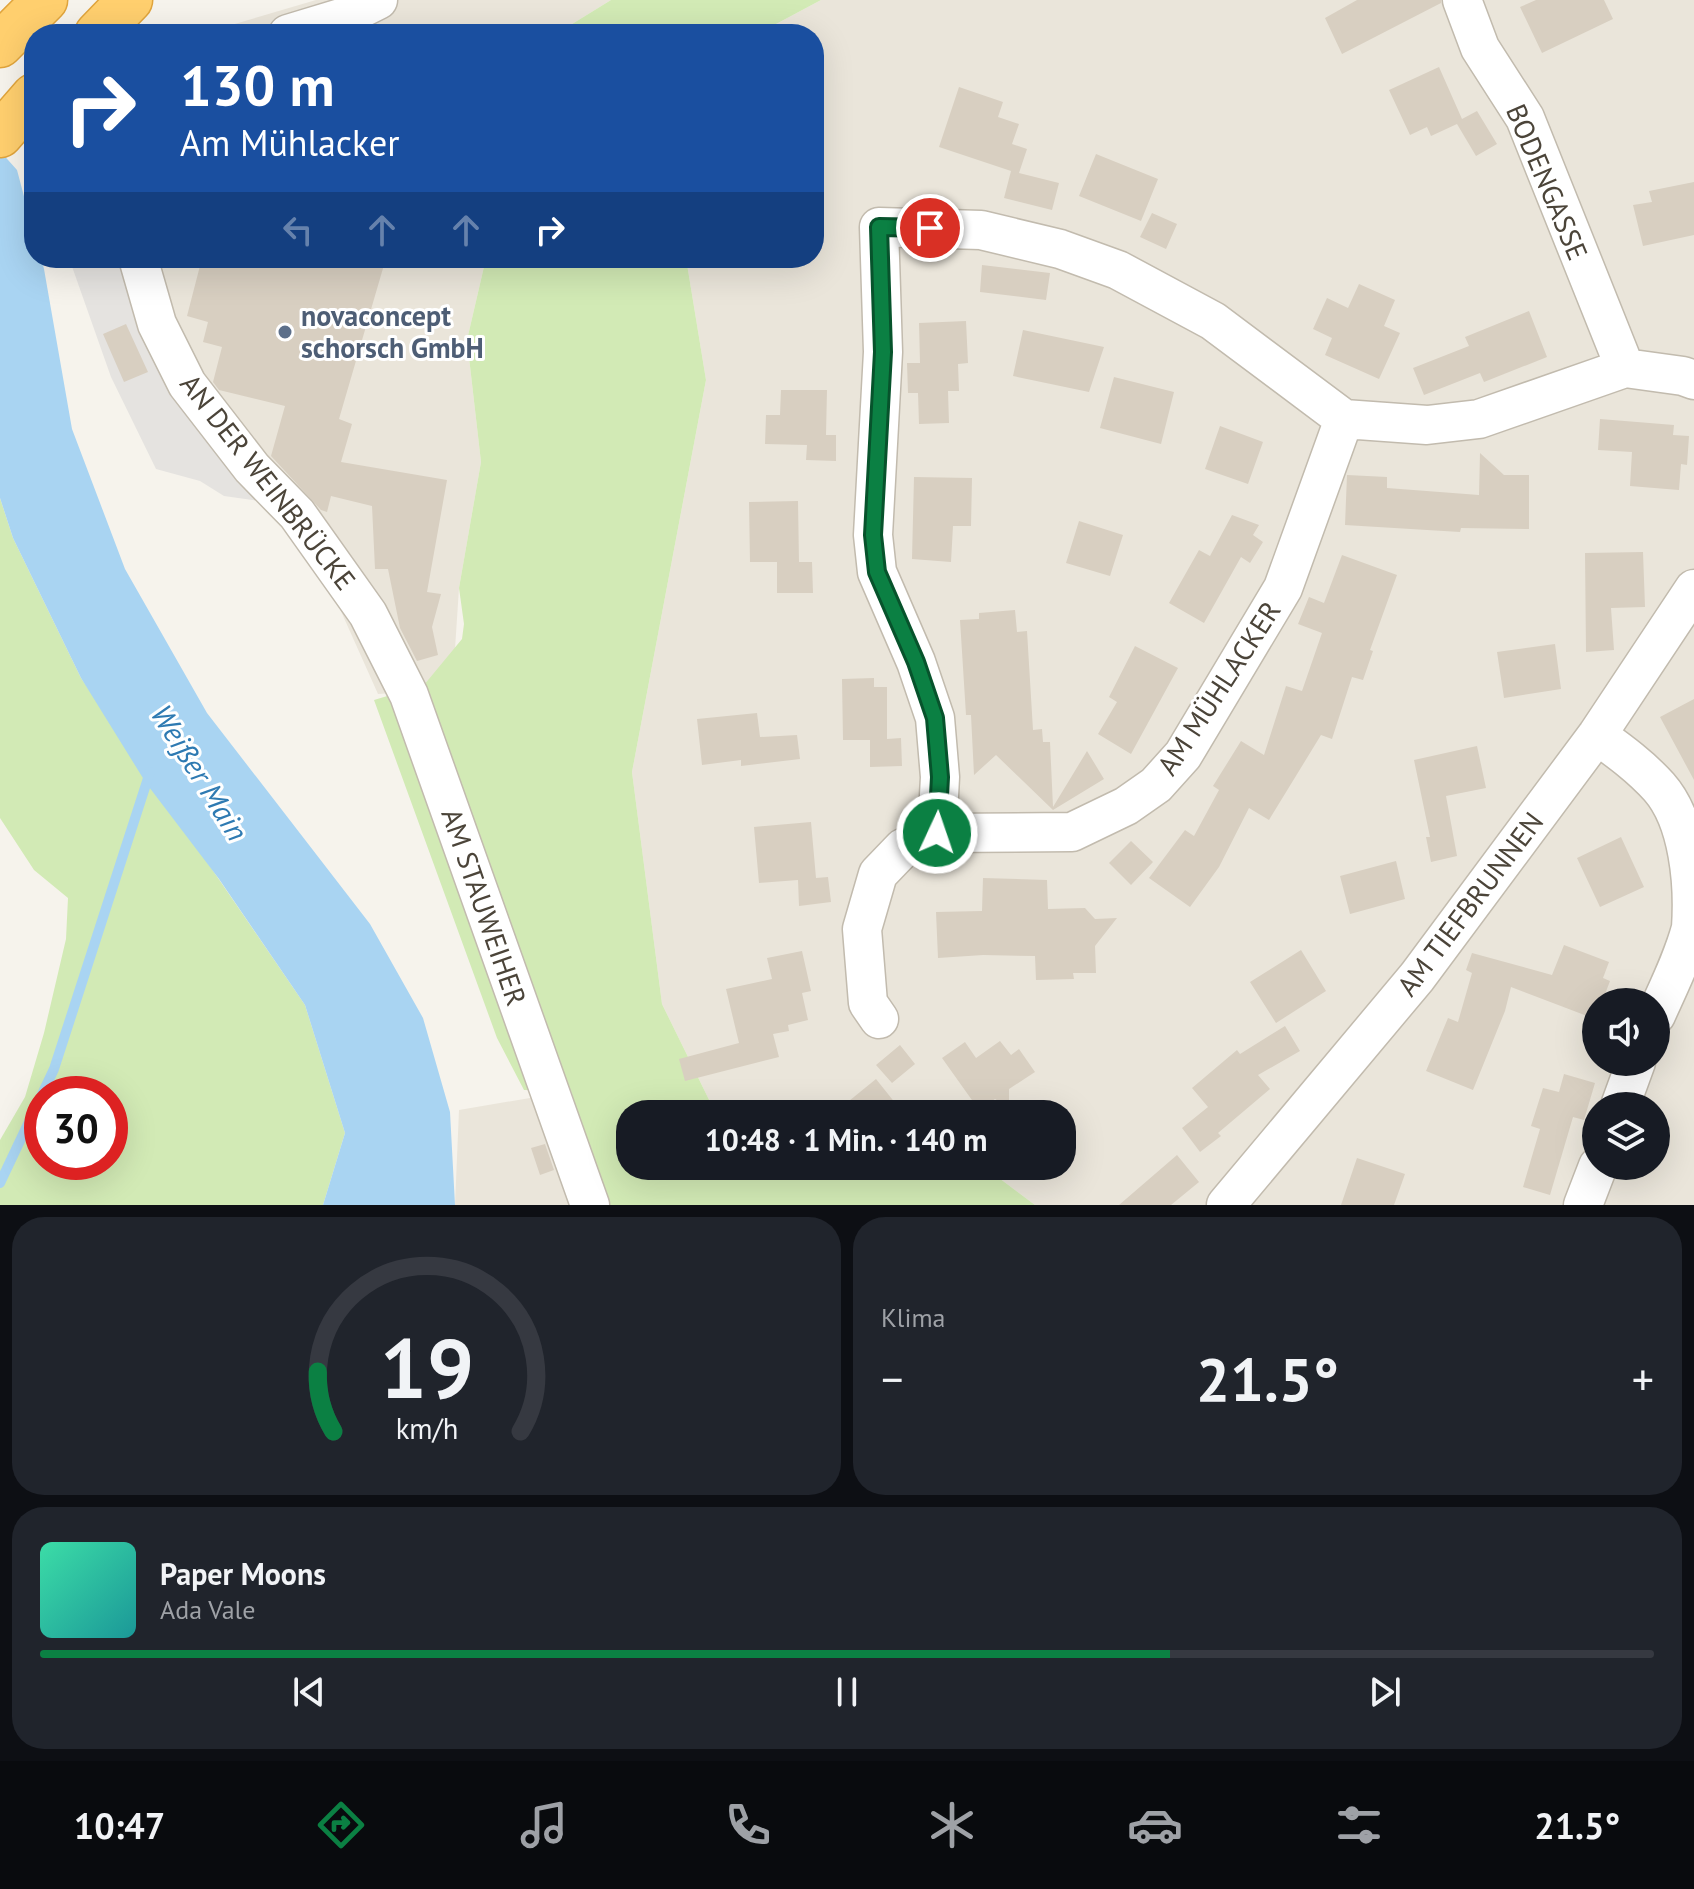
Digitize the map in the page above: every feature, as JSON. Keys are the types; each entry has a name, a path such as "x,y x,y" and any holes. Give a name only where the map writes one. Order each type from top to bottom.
{"highway":[{"path":"0,45 45,0"},
{"path":"107,24 130,0"},
{"path":"0,135 24,107"}],"street":[{"path":"321,24 344,17 378,0"},
{"name":"BODENGASSE","path":"1462,0 1480,48 1525,118 1625,368"},
{"path":"937,833 940,777 935,718 916,662 877,572 873,535 883,352 879,227 981,230 1060,249 1118,270 1213,321 1344,419 1427,425 1479,419 1625,368 1694,380"},
{"name":"AN DER WEINBRÜCKE","path":"141,268 157,324 187,384 252,468 297,514 368,614"},
{"name":"AM MÜHLACKER","path":"879,1019 868,1003 862,929 878,874 903,848 937,833 1072,832 1126,806 1156,785 1183,755 1283,588 1344,419"},
{"name":"AM TIEFBRUNNEN","path":"1226,1205 1417,977 1597,735 1694,589"},
{"name":"AM STAUWEIHER","path":"368,614 409,695 590,1205"},
{"path":"1597,735 1639,766 1662,790 1679,821 1691,854 1694,889 1692,924 1668,988"},
{"path":"1583,1205 1593,1180"}],"shaded area":[{"path":"316,0 611,0 572,24 235,24"},
{"path":"821,0 1694,0 1694,1205 1035,1205 1002,1180 1076,1180 1076,1100 709,1100 662,1004 632,772 706,380 688,268 824,268 824,24 776,24"},
{"path":"73,268 136,268 267,502 224,496 200,481 156,469 111,377"},
{"path":"136,268 484,268 467,340 481,462 459,588 455,649 441,690 378,694 327,580"},
{"path":"571,1091 607,1205 455,1205 459,1110"}],"green space":[{"path":"611,0 821,0 776,24 572,24"},
{"path":"484,268 688,268 706,380 632,772 662,1004 709,1100 616,1100 616,1180 1002,1180 1035,1205 607,1205 571,1091 524,1090 497,1038 374,700 424,685 462,639 464,624 459,588 481,462 467,340"},
{"path":"0,498 13,538 81,678 305,1005 345,1133 323,1205 0,1205 0,1140 24,1099 24,1180 128,1180 128,1076 31,1076 66,939 68,898 34,870 0,818"}],"water":[{"name":"Weißer Main","path":"0,151 17,170 24,196 24,268 44,268 72,429 125,569 207,713 370,924 423,1018 450,1112 455,1205 323,1205 345,1133 305,1005 219,879 146,783 81,678 13,538 0,498"}],"building":[{"path":"1357,0 1441,0 1441,3 1342,54 1325,18"},
{"path":"1536,0 1604,0 1613,19 1542,53 1520,7"},
{"path":"1439,67 1462,119 1477,111 1497,144 1476,156 1457,124 1431,136 1427,127 1410,135 1389,90"},
{"path":"959,87 1003,102 998,117 1019,124 1012,144 1027,149 1019,173 1059,183 1052,210 1004,198 1011,171 939,147"},
{"path":"1096,154 1158,179 1141,221 1079,196"},
{"path":"1694,182 1694,235 1643,246 1633,205 1652,202 1649,191"},
{"path":"1152,213 1177,224 1166,249 1140,237"},
{"path":"982,265 1050,273 1046,300 980,292"},
{"path":"199,268 383,268 339,419 352,424 341,462 447,480 427,592 441,594 432,627 438,655 417,661 400,628 388,569 375,569 372,506 331,496 327,512 321,510 271,456 285,406 219,390 213,382 222,347 203,342 208,322 187,316"},
{"path":"1359,284 1395,300 1384,326 1400,333 1379,379 1325,355 1332,338 1313,329 1327,298 1348,308"},
{"path":"1529,311 1547,357 1484,382 1480,373 1424,395 1413,368 1469,346 1465,337"},
{"path":"966,321 968,363 958,364 959,391 948,391 949,423 919,424 918,393 908,393 907,363 920,363 919,323"},
{"path":"126,324 148,372 124,382 103,334"},
{"path":"1023,330 1104,347 1089,392 1013,376"},
{"path":"1114,377 1174,392 1161,444 1100,428"},
{"path":"781,390 827,390 826,435 836,435 836,461 806,460 807,445 765,444 766,415 780,415"},
{"path":"1600,419 1674,425 1673,435 1689,436 1687,465 1681,464 1679,490 1630,486 1632,452 1598,450"},
{"path":"1220,426 1263,442 1248,484 1205,469"},
{"path":"1480,453 1504,475 1529,475 1529,529 1461,528 1460,532 1345,525 1347,475 1387,477 1387,488 1479,495"},
{"path":"914,477 972,478 971,526 953,526 951,562 912,559"},
{"path":"798,501 799,562 750,562 749,502"},
{"path":"1232,515 1259,525 1253,535 1263,542 1250,563 1241,557 1204,623 1169,603 1199,550 1210,556"},
{"path":"1079,521 1123,535 1110,576 1066,563"},
{"path":"1643,552 1645,607 1611,608 1614,650 1586,652 1585,553"},
{"path":"1342,555 1397,575 1370,650 1373,651 1363,680 1352,677 1332,739 1321,735 1269,820 1249,808 1219,867 1190,907 1149,878 1185,830 1194,836 1219,790 1213,786 1241,741 1264,755 1286,686 1302,691 1322,633 1298,624 1309,597 1324,603"},
{"path":"777,562 812,562 813,593 777,593"},
{"path":"1015,610 1017,632 1027,631 1033,730 1042,729 1043,742 1050,742 1053,807 1087,751 1104,779 1053,810 996,755 974,775 971,715 966,715 960,620 979,619 979,613"},
{"path":"1555,644 1561,689 1504,698 1497,652"},
{"path":"1135,646 1178,668 1131,754 1098,734 1117,702 1109,697"},
{"path":"874,678 874,687 887,687 887,739 901,738 902,766 870,767 870,740 843,740 842,679"},
{"path":"1694,699 1694,780 1660,717"},
{"path":"757,713 760,737 797,735 800,759 741,766 741,760 702,765 697,719"},
{"path":"1477,746 1486,788 1446,796 1457,856 1431,862 1426,837 1430,837 1414,760"},
{"path":"811,822 816,878 828,877 831,902 799,906 798,880 759,883 754,827"},
{"path":"1621,837 1644,887 1600,907 1577,858"},
{"path":"1131,841 1153,862 1131,885 1109,863"},
{"path":"1396,861 1405,899 1350,914 1340,876"},
{"path":"983,878 1047,880 1048,909 1085,908 1095,919 1117,918 1095,946 1096,973 1073,973 1074,979 1036,980 1035,956 938,958 936,912 982,911"},
{"path":"1564,945 1609,962 1603,978 1610,981 1607,988 1582,988 1582,1014 1511,987 1505,1011 1473,1090 1426,1071 1448,1018 1458,1022 1472,973 1466,970 1472,953 1552,975"},
{"path":"1301,950 1326,991 1276,1023 1250,982"},
{"path":"802,951 811,991 802,993 808,1020 788,1025 789,1031 773,1034 779,1057 685,1081 679,1059 739,1043 726,989 772,979 767,958"},
{"path":"1285,1026 1300,1051 1258,1075 1270,1089 1200,1152 1182,1128 1208,1107 1192,1088 1237,1050 1240,1054"},
{"path":"1000,1041 1011,1055 1019,1049 1035,1072 1009,1089 1009,1100 972,1100 942,1058 965,1042 976,1058"},
{"path":"900,1045 915,1064 892,1083 876,1065"},
{"path":"1564,1074 1595,1083 1592,1092 1582,1092 1582,1119 1573,1117 1550,1195 1523,1187 1540,1129 1531,1126 1543,1088 1559,1092"},
{"path":"876,1079 893,1100 850,1100"},
{"path":"545,1144 554,1170 540,1175 531,1148"},
{"path":"1177,1155 1199,1182 1171,1205 1119,1205"},
{"path":"1357,1158 1405,1174 1394,1205 1341,1205"}],"waterway":[{"path":"0,1183 54,1069 150,772"}],"place":[{"name":"novaconcept schorsch GmbH","path":"285,332"}],"route":[{"path":"930,228 879,227 883,352 873,535 877,572 916,662 935,718 940,777 937,833"}]}
